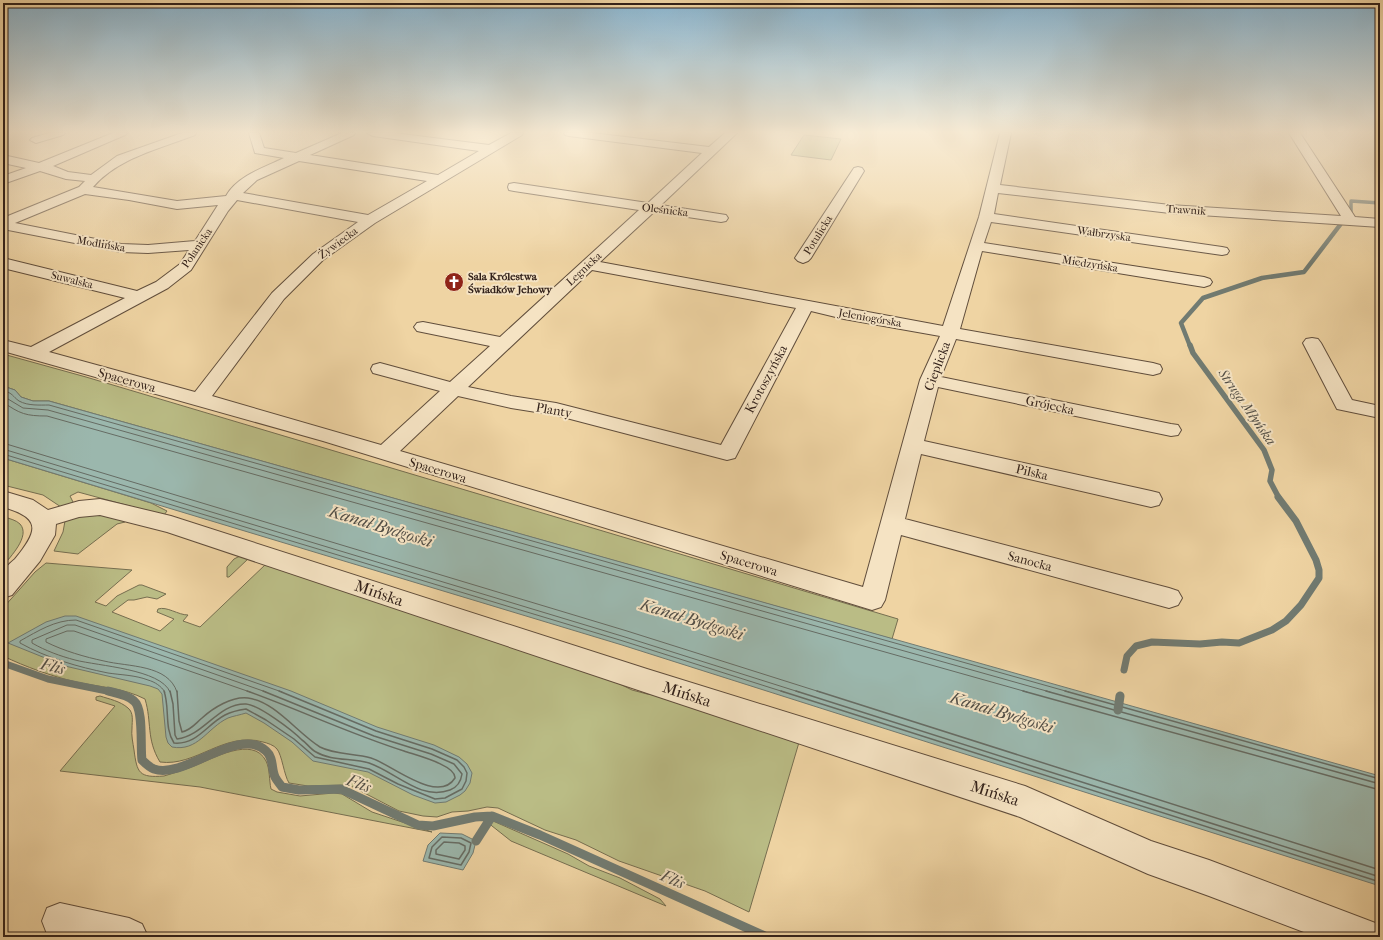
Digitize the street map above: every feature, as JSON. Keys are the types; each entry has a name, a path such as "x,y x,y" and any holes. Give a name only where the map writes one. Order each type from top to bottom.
{"street":[{"path":"82,177 94,179"},
{"path":"3,224 84,190 96,177"},
{"name":"Polanicka","path":"33,353 162,285 183,270 229,201 241,187 253,177"},
{"path":"426,177 439,179"},
{"name":"Żywiecka","path":"199,400 261,317 290,283 325,251 370,220 443,177"},
{"name":"Legnicka","path":"384,454 683,177"},
{"name":"Potulicka","path":"803,258 854,177"},
{"name":"Cieplicka","path":"872,600 930,380 950,333 986,217 995,177"},
{"path":"1323,177 1351,221"},
{"name":"Oleśnicka","path":"514,187 634,206 651,206 721,218"},
{"name":"Trawnik","path":"992,188 1170,209 1380,223"},
{"path":"84,190 133,196 177,205 205,203 217,206 229,201 370,220"},
{"name":"Wałbrzyska","path":"986,217 1222,251"},
{"name":"Modlińska","path":"3,224 121,248 148,249 200,246"},
{"name":"Miedzyńska","path":"976,246 1204,282"},
{"name":"Suwalska","path":"3,263 140,297"},
{"name":"Jeleniogórska","path":"589,265 806,305 844,314 1153,369"},
{"name":"Krotoszyńska","path":"727,453 806,305"},
{"path":"423,326 504,344"},
{"path":"1312,343 1344,405 1380,412"},
{"name":"Spacerowa","path":"3,345 384,454 872,600"},
{"name":"Planty","path":"380,369 531,406 556,409 727,453"},
{"name":"Grójecka","path":"930,380 1171,430"},
{"name":"Pilska","path":"912,445 1151,499"},
{"path":"3,499 31,509 43,520 44,531 40,542 3,588"},
{"name":"Mińska","path":"43,520 80,509 100,507 171,524 655,684 1025,802 1148,857 1209,878 1365,937"},
{"name":"Sanocka","path":"891,524 1170,598"},
{"path":"60,921 129,937"}],"green space":[{"path":"3,354 86,377 898,619 892,639 49,401 33,401 21,397 15,390 3,386"},
{"path":"3,458 151,503 167,511 164,515 159,514 78,492 70,496 74,504 64,509 43,495 3,485"},
{"path":"88,512 123,520 125,522 117,524 78,554 54,551 63,532 65,521"},
{"path":"5,517 20,524 23,529 23,534 18,546 3,566 3,518"},
{"path":"242,555 588,668 632,690 647,694 677,698 800,739 749,912 705,891 619,861 576,840 545,830 498,808 487,807 468,811 452,812 437,817 423,816 399,811 349,785 308,786 289,783 279,752 272,745 263,742 249,740 236,741 186,759 173,762 160,762 151,738 145,699 129,692 57,677 3,656 3,608 35,572 46,563 132,570 95,602 106,606 117,596 139,585 166,594 157,599 147,597 128,600 112,612 160,631 174,619 157,612 158,609 161,608 188,615 183,621 200,627 266,564 249,558 229,577 227,577 227,567 234,559"},
{"path":"100,696 118,702 130,710 132,717 132,736 136,764 138,769 144,775 164,776 221,754 242,749 252,750 260,753 266,761 271,789 277,792 300,796 334,793 342,794 372,812 432,832 200,787 60,771 115,706 96,700 96,697"},
{"path":"493,821 568,854 589,866 620,878 660,899 666,906 511,841 487,822"}],"water":[{"name":"Kanał Bydgoski","path":"3,386 15,390 21,397 33,401 49,401 1380,776 1380,886 622,645 3,458"},
{"path":"65,616 76,616 291,691 377,727 434,745 459,757 467,764 472,773 470,783 465,791 460,795 446,802 435,803 413,795 368,772 313,761 292,742 246,713 228,718 221,722 196,743 181,748 172,747 168,743 166,737 162,694 158,689 65,666 8,643 46,622"},
{"path":"440,833 462,834 476,841 473,853 463,870 423,861 428,845"}],"waterway":[{"name":"Struga Młyńska","path":"1351,215 1351,201 1380,203"},
{"name":"Struga Młyńska","path":"1190,346 1181,323 1203,298 1262,278 1304,272 1340,225 1339,226"},
{"name":"Struga Młyńska","path":"1190,345 1193,353 1264,450 1272,470 1270,481 1279,498"},
{"name":"Struga Młyńska","path":"1124,670 1127,656 1136,646 1152,642 1200,644 1222,642 1239,643 1272,630 1286,621 1301,605 1319,578 1319,570 1316,560 1296,521 1278,497"},
{"name":"Flis","path":"3,663 48,679 112,692"},
{"name":"Flis","path":"108,691 129,697 137,705 140,719 142,760 154,769 166,770 180,767 241,744 255,745 269,754 275,777 282,787 299,790 341,789 418,825 433,826 475,817 492,816"},
{"name":"Struga Młyńska","path":"1118,710 1120,696"},
{"path":"476,841 492,816"},
{"name":"Flis","path":"492,816 540,835 767,937"}],"place":[{"name":"Sala Królestwa Świadków Jehowy","path":"454,282"}]}
